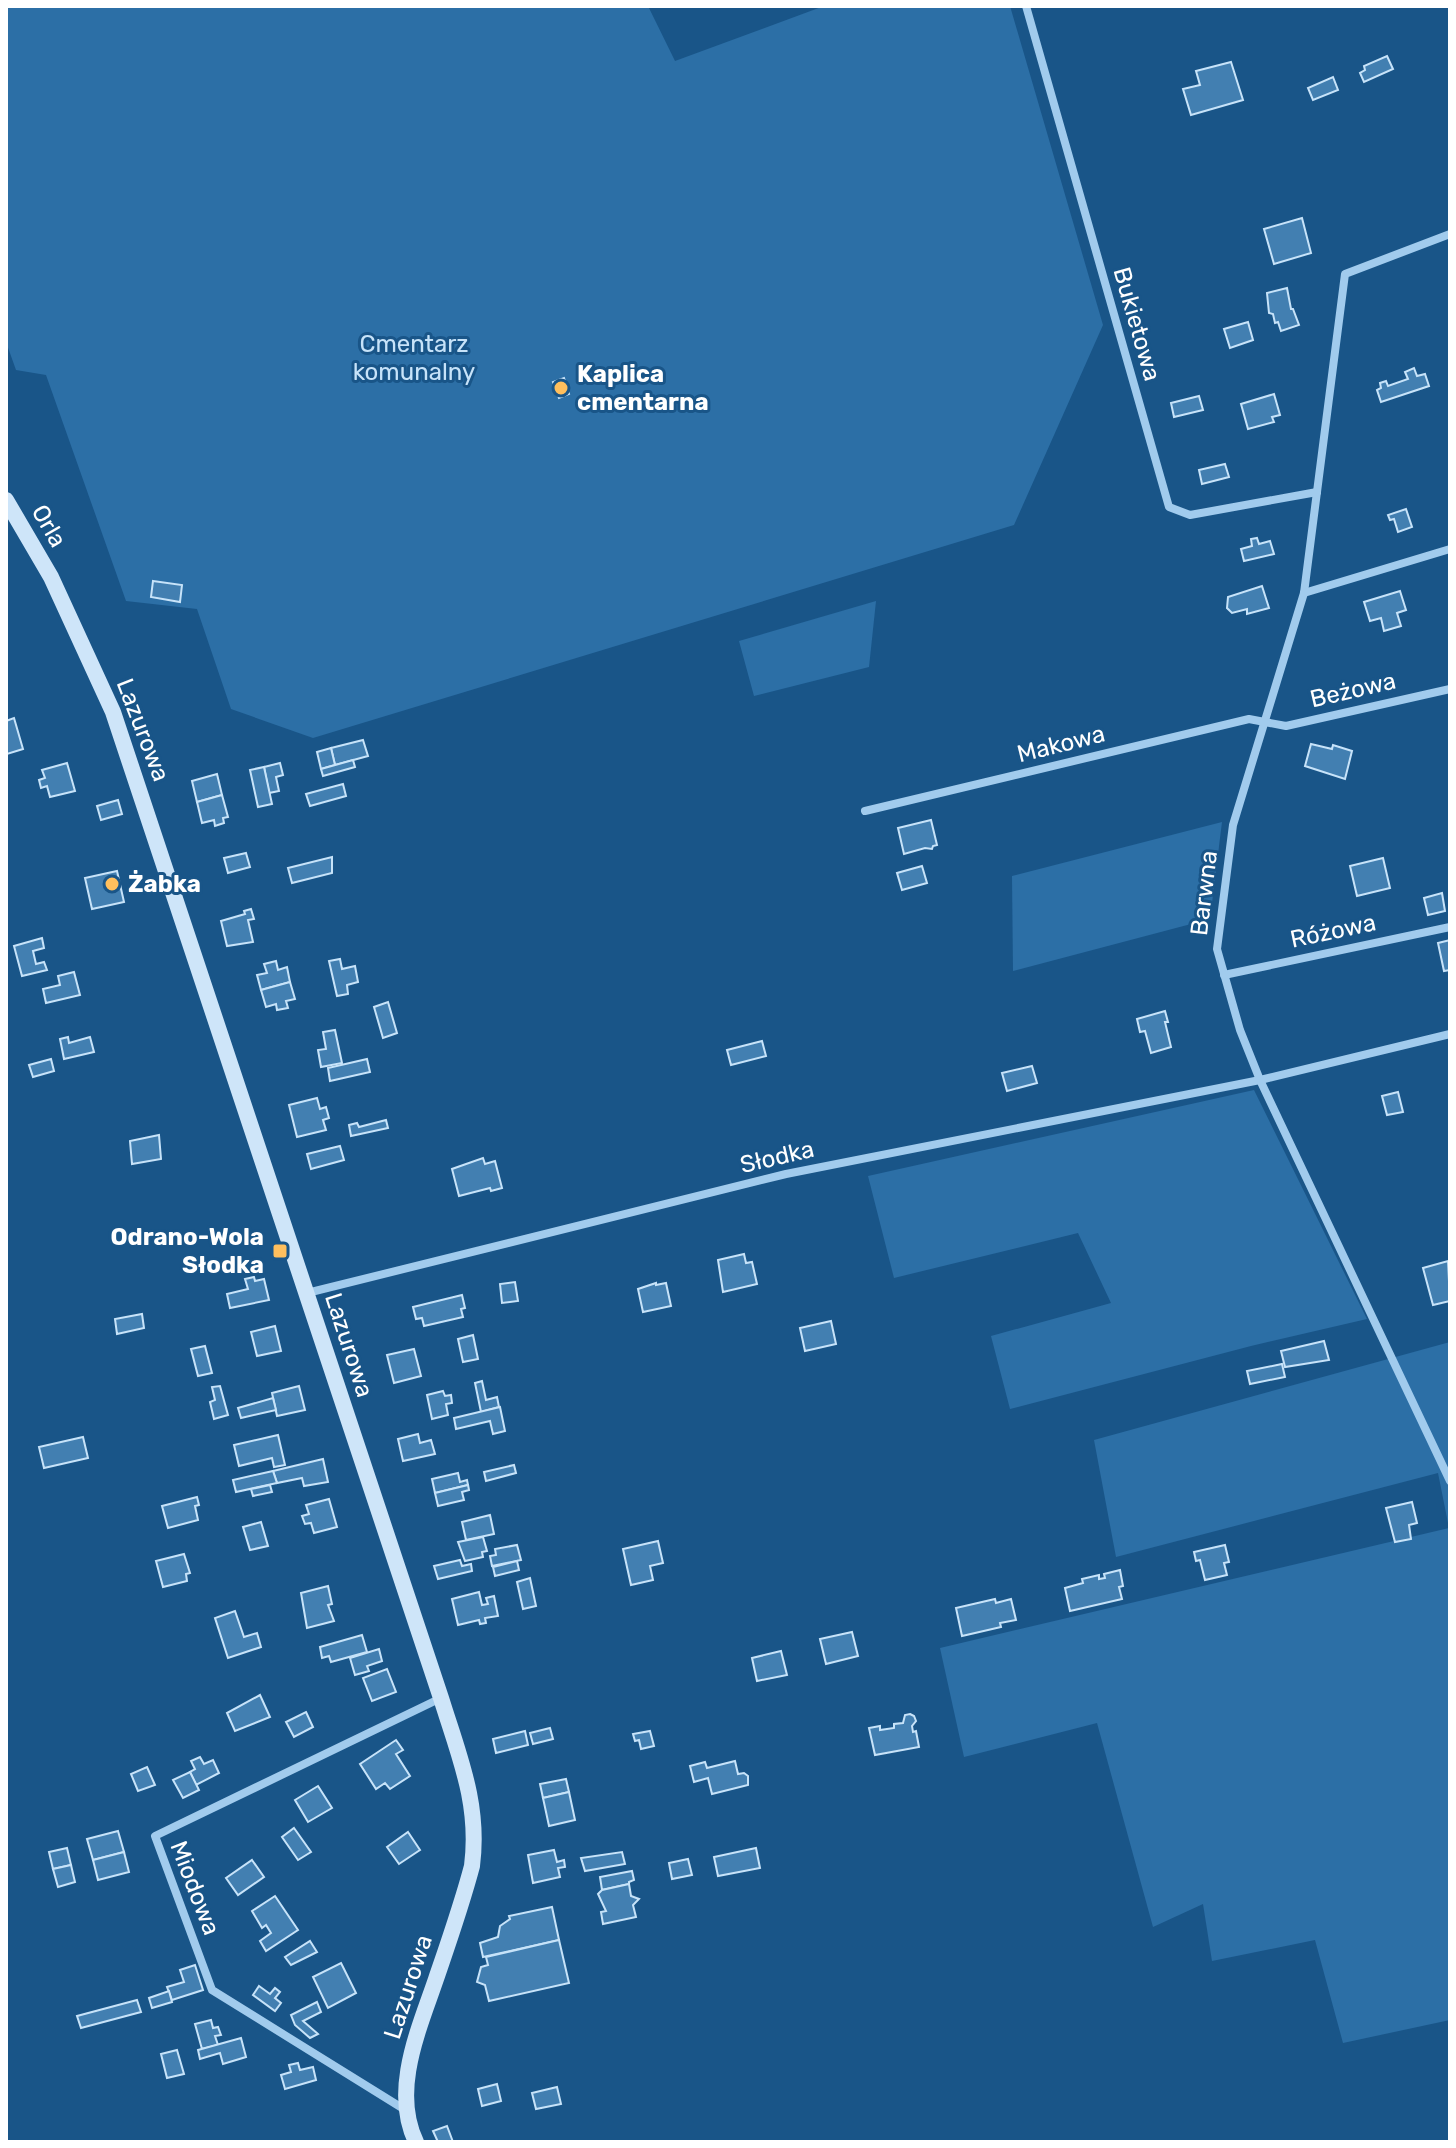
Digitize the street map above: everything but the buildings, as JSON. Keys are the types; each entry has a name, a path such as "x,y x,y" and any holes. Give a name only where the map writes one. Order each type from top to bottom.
{"street":[{"name":"Bukietowa","path":"1026,6 1169,507 1190,515 1317,492"},
{"name":"Barwna","path":"1450,234 1345,274 1304,593 1233,825 1217,949 1240,1030 1260,1080 1450,1481"},
{"name":"Orla","path":"6,500 51,577"},
{"path":"1304,593 1450,549"},
{"name":"Lazurowa","path":"51,577 118,725 441,1698 473,1803 476,1836 464,1896 409,2062 407,2112 416,2142"},
{"name":"Beżowa","path":"1266,721 1286,726 1450,689"},
{"name":"Makowa","path":"865,811 1249,719 1266,721"},
{"name":"Różowa","path":"1224,975 1450,927"},
{"name":"Słodka","path":"307,1293 786,1174 1260,1080 1450,1034"},
{"name":"Miodowa","path":"407,2112 212,1990 155,1836 441,1698"}],"green space":[{"name":"Cmentarz komunalny","path":"6,6 648,6 675,61 824,6 1010,6 1103,325 1014,525 313,738 231,709 197,609 126,601 46,375 16,370 6,342"},
{"path":"876,601 869,667 754,696 739,641"},
{"path":"1222,822 1210,919 1013,971 1012,876"},
{"path":"1254,1090 1367,1319 1010,1409 991,1336 1111,1303 1078,1233 894,1278 868,1176"},
{"path":"1450,1342 1450,2020 1343,2043 1315,1940 1212,1961 1203,1904 1153,1927 1097,1723 964,1757 940,1648 1449,1528 1438,1473 1116,1557 1094,1440"}],"place":[{"name":"Kaplica cmentarna","path":"561,388"},
{"name":"Żabka","path":"112,884"},
{"name":"Odrano-Wola Słodka","path":"280,1251"}]}
